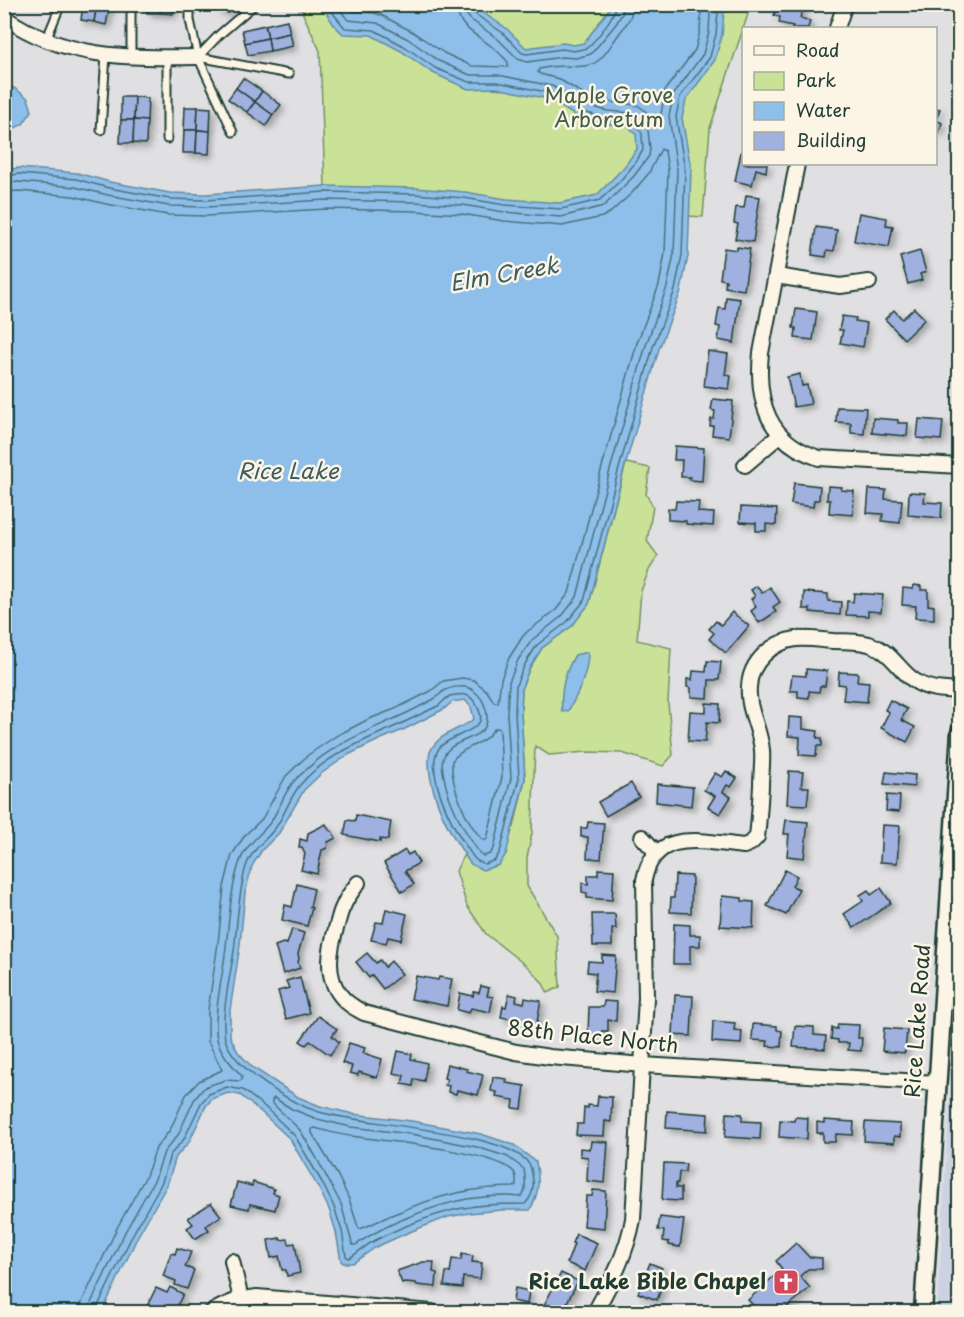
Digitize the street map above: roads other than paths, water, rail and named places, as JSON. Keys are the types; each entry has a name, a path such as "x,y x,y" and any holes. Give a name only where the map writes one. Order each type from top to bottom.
{"street":[{"path":"837,27 845,4"},
{"path":"4,17 46,40 79,51 130,57 198,57"},
{"path":"797,165 761,353 760,393 765,411 780,435 791,445 819,458 960,466"},
{"path":"776,276 840,286 869,282"},
{"path":"745,465 780,435"},
{"path":"595,1312 620,1263 631,1233 635,1202 646,998 644,880 646,868 656,852 676,843 684,841 744,846 757,837 762,750 760,733 749,697 749,684 757,663 775,645 786,641 799,639 855,642 870,645 884,652 915,681 927,687 960,691"},
{"name":"Rice Lake Road","path":"923,1312 937,1083 952,971 960,732"},
{"path":"642,837 656,852"},
{"name":"88th Place North","path":"358,883 343,906 330,958 330,971 341,996 351,1006 378,1018 516,1052 550,1057 937,1083"},
{"path":"232,1260 241,1299"},
{"path":"212,1312 226,1304 257,1297 432,1312"}],"lane":[{"path":"46,40 61,4"},
{"path":"130,57 131,4"},
{"path":"190,4 190,20 198,57 233,132"},
{"path":"198,57 219,35 255,4"},
{"path":"101,130 106,55"},
{"path":"198,57 288,74"},
{"path":"167,58 167,139"}],"water":[{"name":"Rice Lake","path":"328,5 478,5 479,10 506,28 526,48 563,43 574,45 584,43 612,5 722,5 724,11 722,35 715,60 686,100 682,118 691,169 688,256 681,291 659,349 623,473 589,604 572,626 542,648 530,667 522,687 521,713 525,779 506,854 499,865 483,870 471,864 447,825 432,786 430,752 438,740 474,719 471,707 465,700 452,702 444,709 405,729 348,755 322,773 304,790 279,833 262,850 252,866 245,893 230,1010 230,1036 238,1052 252,1067 298,1097 320,1106 353,1114 412,1121 481,1134 514,1145 536,1162 537,1193 530,1210 502,1210 448,1217 376,1247 353,1263 343,1263 329,1209 290,1139 240,1095 228,1093 212,1099 206,1106 189,1142 176,1157 167,1185 138,1236 102,1312 5,1312 5,170 19,168 77,173 110,182 170,193 205,194 325,186 415,188 560,203 597,195 624,167 637,149 636,134 628,126 606,124 577,117 549,99 496,88 468,89 433,73 401,51 371,35 343,34 327,14"},
{"path":"5,86 14,88 28,98 32,111 23,124 5,133"},
{"path":"588,652 585,676 579,690 568,711 562,712 562,689 568,669 575,655"}],"place":[{"name":"Rice Lake Bible Chapel","path":"786,1282"}],"park label":[{"name":"Maple Grove Arboretum","path":"609,108"}],"water label":[{"name":"Elm Creek","path":"504,274"}]}
